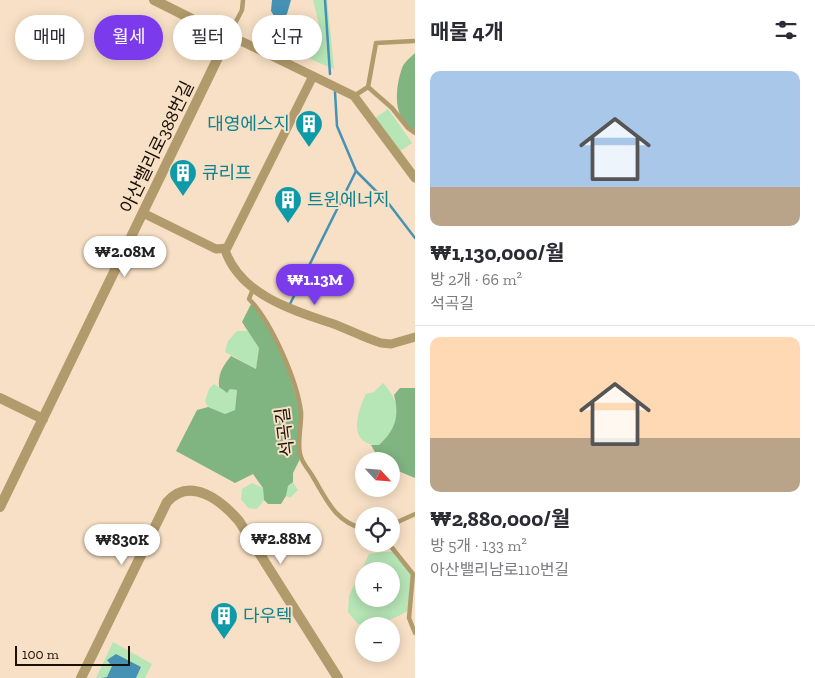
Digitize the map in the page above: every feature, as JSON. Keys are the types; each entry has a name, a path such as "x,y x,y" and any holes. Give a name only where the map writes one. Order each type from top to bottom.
{"street":[{"path":"154,0 183,15"},
{"path":"242,42 354,96 415,178"},
{"name":"아산밸리로388번길","path":"0,507 217,60"},
{"path":"143,213 216,248 225,250 232,242 312,76"},
{"name":"석곡길","path":"225,250 229,261 253,289 294,311 372,340 391,344 415,337"},
{"path":"0,398 43,419"},
{"path":"81,678 167,502 178,492 191,490 216,500 239,521 338,678"}],"lane":[{"path":"240,15 243,0"},
{"path":"354,96 368,87 376,42 414,41"},
{"path":"368,87 392,108 408,128 415,132"},
{"name":"석곡길","path":"253,289 248,299 257,307 267,324 295,392 300,410 301,458 330,508 346,523 355,526"},
{"path":"400,521 415,514"},
{"path":"395,552 413,574 414,588 409,618 415,633"}],"green space":[{"path":"313,0 327,0 334,69 313,60 322,60 322,15 317,15"},
{"path":"415,53 415,131 402,119 397,103 397,94 403,66"},
{"path":"388,109 412,143 399,152 374,119"},
{"path":"252,302 267,324 288,370 300,410 301,457 293,473 293,482 288,486 286,496 281,504 268,504 264,500 263,488 253,474 235,483 176,451 197,410 208,407 225,414 235,410 237,390 230,389 227,393 219,387 219,378 222,370 231,356 256,369 259,348 242,322"},
{"path":"237,331 248,331 259,348 256,369 225,352 228,341"},
{"path":"383,383 394,399 397,415 392,430 379,445 369,444 362,440 358,434 358,418 366,394 374,392"},
{"path":"214,384 227,393 230,389 237,390 235,410 225,414 208,407 205,401 209,389"},
{"path":"400,388 415,388 415,478 400,472 400,452 375,452 371,445 379,445 389,434 395,423 396,403 394,395"},
{"path":"293,482 298,490 290,498 286,496 286,491"},
{"path":"252,483 263,488 264,500 257,509 248,508 241,499 242,489"},
{"path":"394,552 413,574 408,610 396,617 355,617 355,620 348,612 349,596 355,583 355,607 400,607 400,562 365,562 369,554"},
{"path":"113,642 152,664 145,678 136,678 141,667 112,666 107,677 96,678"}],"water":[{"path":"272,0 291,0 286,15 273,15 271,11"},
{"path":"116,654 141,667 136,678 101,678 107,677 112,666 107,660"}],"waterway":[{"path":"325,0 330,74"},
{"path":"335,92 337,126 356,171 389,204 415,238"},
{"path":"290,304 356,171"}],"place":[{"name":"대영에스지","path":"309,148"},
{"name":"큐리프","path":"183,197"},
{"name":"트윈에너지","path":"288,224"},
{"name":"다우텍","path":"224,640"}]}
